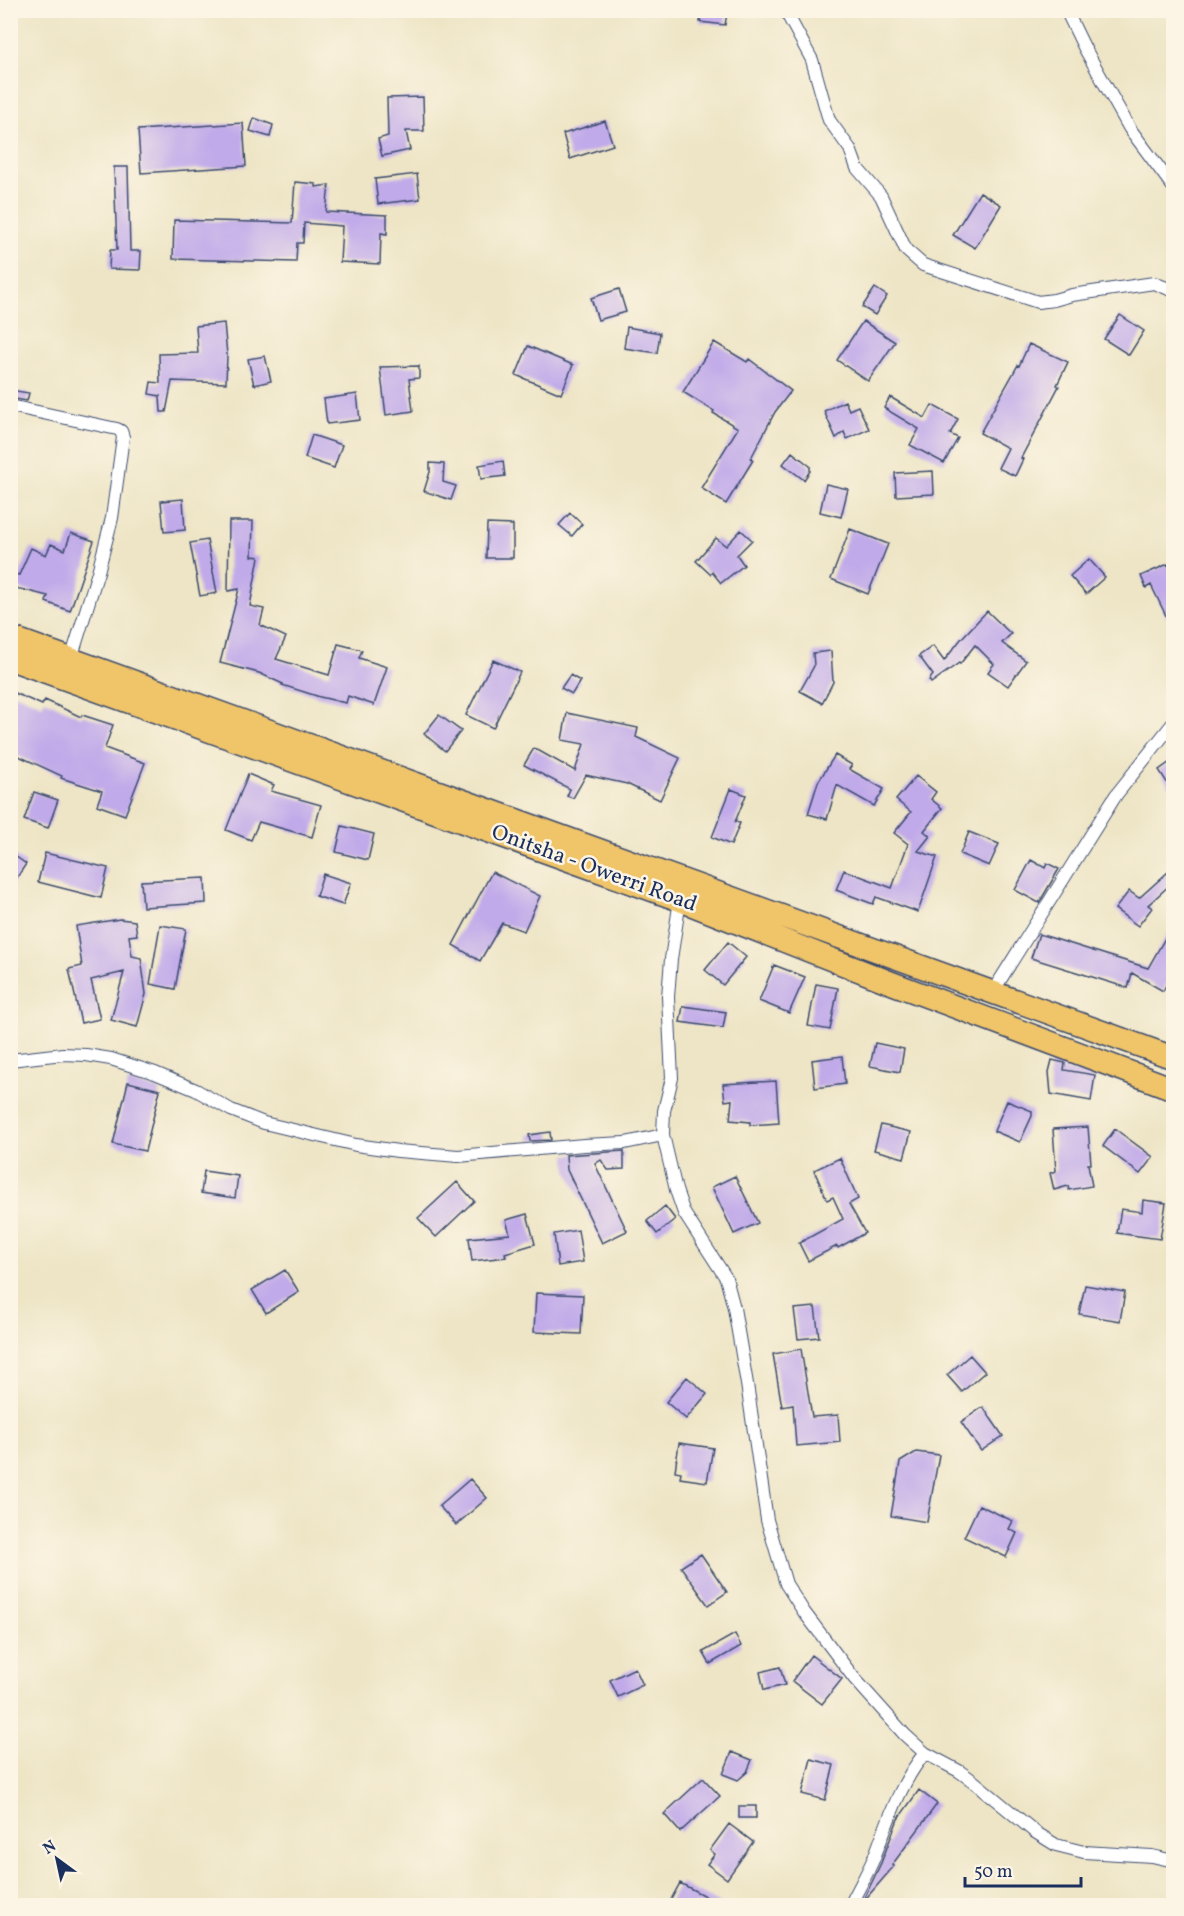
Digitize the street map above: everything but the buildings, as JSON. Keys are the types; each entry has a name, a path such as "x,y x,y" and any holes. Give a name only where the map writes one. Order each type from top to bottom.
{"highway":[{"name":"Onitsha - Owerri Road","path":"10,637 1173,1058"},
{"name":"Onitsha - Owerri Road","path":"10,659 680,900 900,987 1173,1089"}],"street":[{"path":"785,10 812,60 829,120 850,149 857,168 881,196 906,250 923,265 1038,302 1154,283 1173,291"},
{"path":"1066,10 1130,129 1173,188"},
{"path":"10,406 117,429 121,431 123,437 112,518 71,659"},
{"path":"992,993 1116,795 1173,722"},
{"path":"680,900 668,997 672,1078 664,1112 663,1135 684,1213 726,1278 734,1308 747,1384 767,1520 786,1584 804,1612 854,1678 885,1714 925,1753 973,1780 1035,1832 1056,1845 1084,1852 1152,1856 1173,1861"},
{"path":"10,1060 63,1054 111,1059 155,1073 186,1086 231,1110 264,1123 346,1143 398,1151 458,1156 550,1147 626,1143 663,1135"},
{"path":"850,1905 872,1863 894,1805 911,1770 925,1753"}]}
